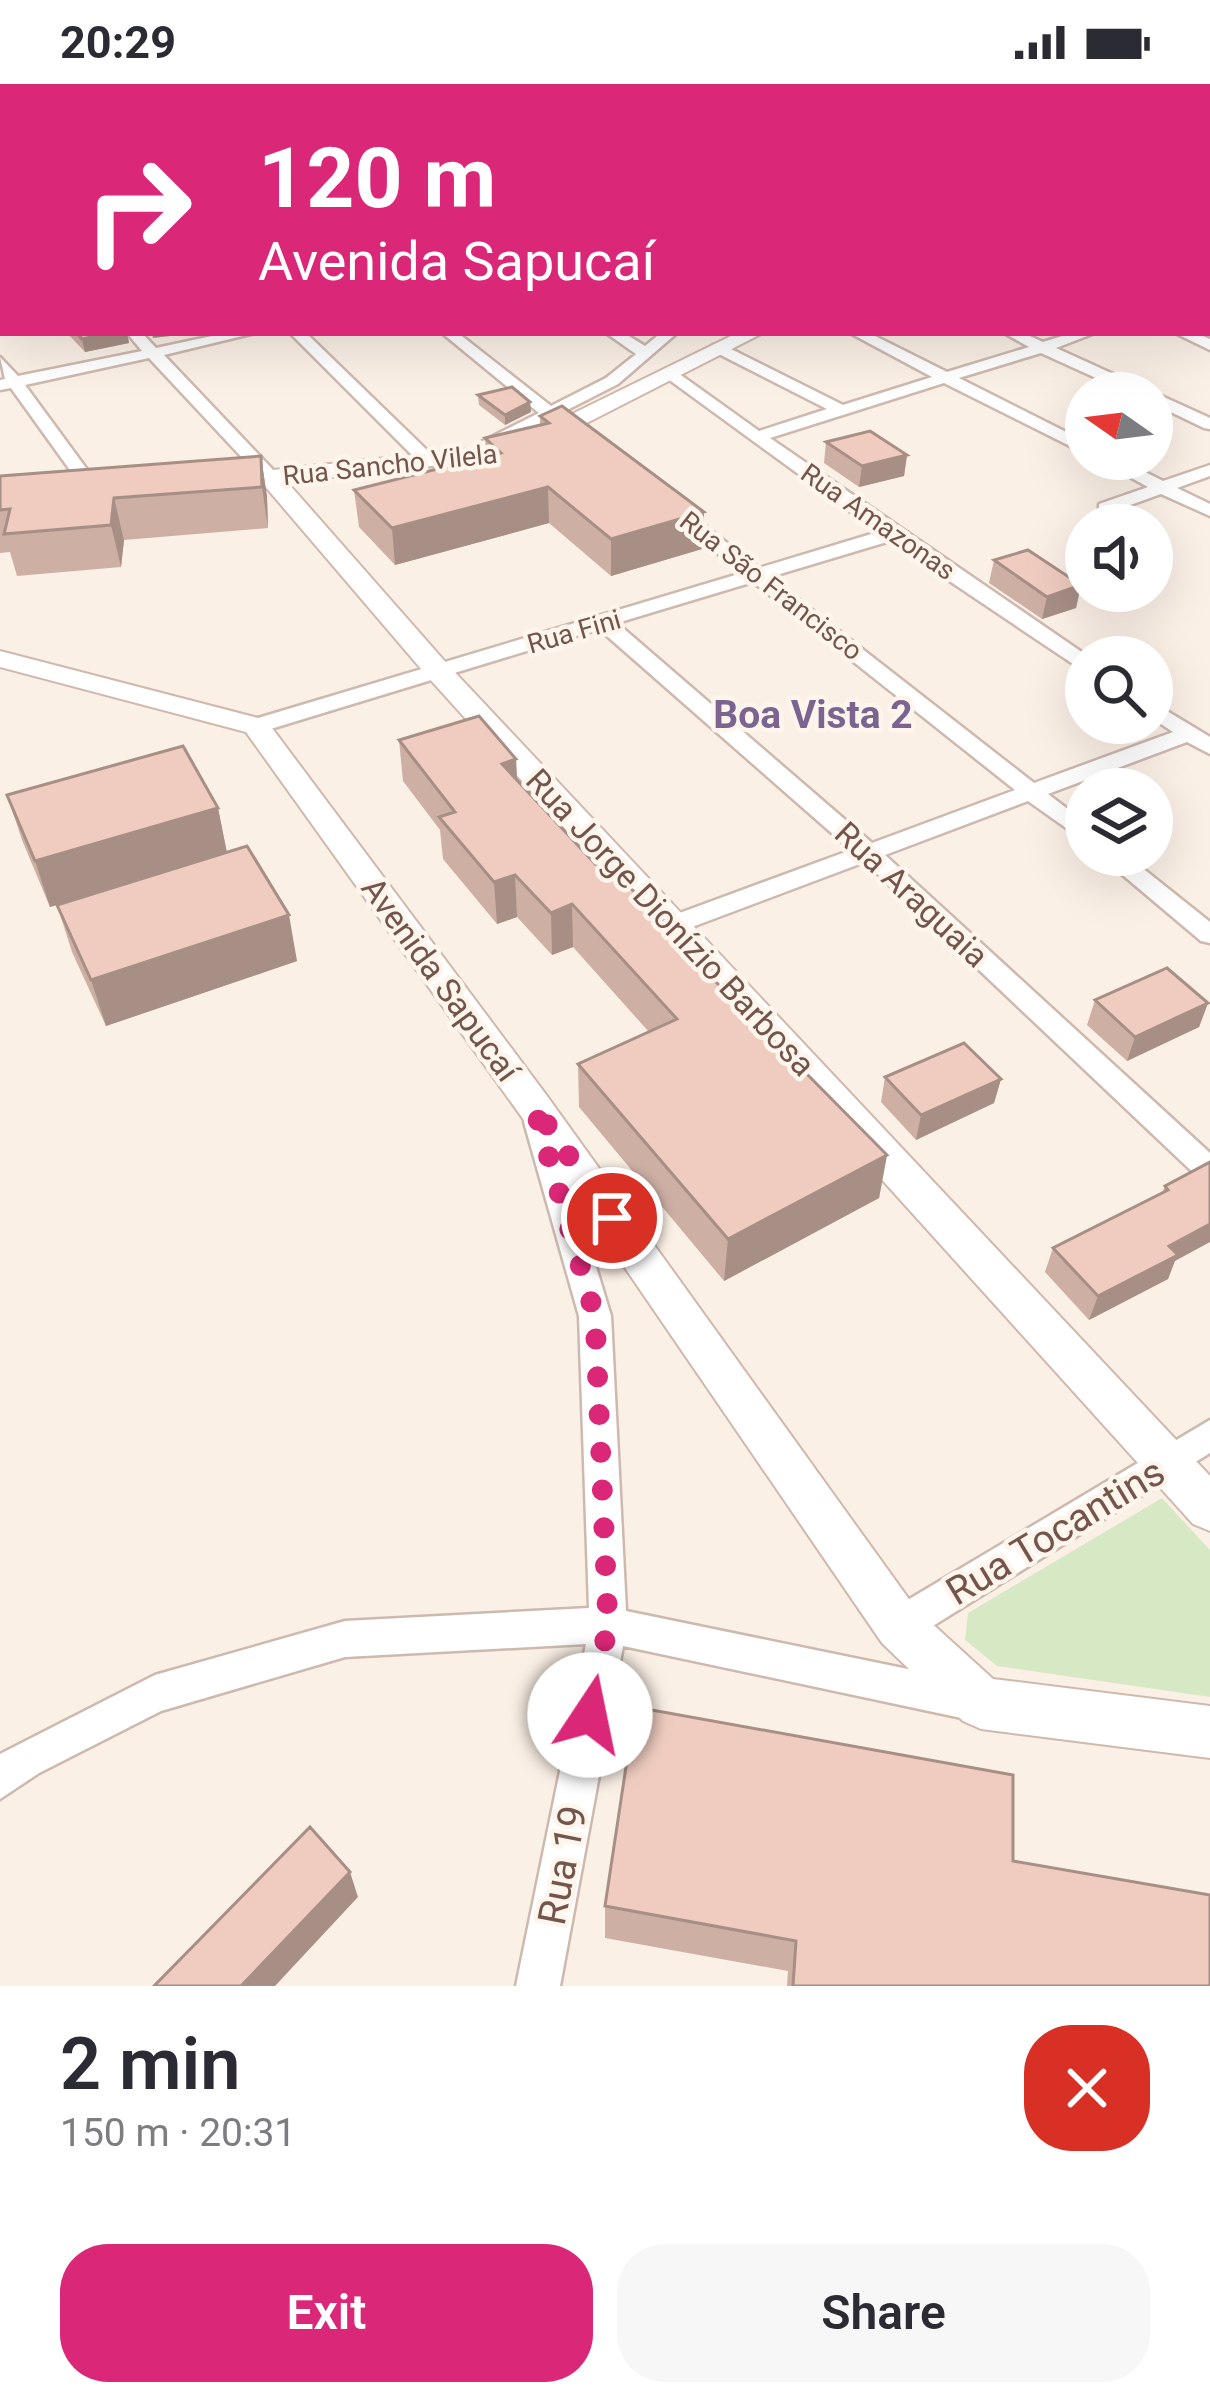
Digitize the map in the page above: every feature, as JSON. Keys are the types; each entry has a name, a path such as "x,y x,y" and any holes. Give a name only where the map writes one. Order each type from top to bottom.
{"main road":[{"name":"Rua Sancho Vilela","path":"226,482 514,452 747,336"},
{"name":"Rua Jorge Dionízio Barbosa","path":"270,477 438,671 1210,1508"},
{"path":"1,658 256,726"},
{"name":"Avenida Sapucaí","path":"256,726 534,1106 899,1626 981,1703"},
{"path":"981,1703 1210,1732"}],"street":[{"name":"Rua Jorge Dionízio Barbosa","path":"137,336 270,477"},
{"path":"8,384 232,336"},
{"path":"300,336 429,462"},
{"path":"453,336 567,429 612,380 666,336"},
{"path":"618,336 644,352"},
{"path":"862,336 1065,438"},
{"path":"1018,336 1096,372"},
{"path":"756,437 1080,336"},
{"path":"718,348 843,411"},
{"path":"0,362 8,384 96,494"},
{"name":"Rua Amazonas","path":"672,376 892,534 1065,650"},
{"path":"1173,407 1210,424"},
{"path":"1117,504 1210,470"},
{"path":"1147,480 1210,511"},
{"name":"Rua São Francisco","path":"654,495 1065,818"},
{"name":"Rua Fini","path":"256,726 607,624 892,534"},
{"name":"Rua Araguaia","path":"607,624 867,851 1210,1171"},
{"path":"1173,721 1200,740"},
{"path":"675,924 1033,792 1200,740"},
{"path":"1137,876 1210,934"},
{"name":"Rua 19","path":"534,1106 595,1316 608,1625 538,1986"},
{"name":"Rua Tocantins","path":"899,1626 1210,1436"},
{"path":"0,1779 25,1759 155,1694 344,1639 608,1625 981,1703"}],"green space":[{"path":"1162,1498 1210,1550 1210,1697 997,1666 965,1640 968,1613"}],"building":[{"path":"512,387 530,402 505,415 478,395"},
{"path":"562,406 704,512 611,539 548,487 392,528 354,490 501,453 485,438 549,423 540,416"},
{"path":"870,431 907,455 862,466 826,442"},
{"path":"261,456 262,487 114,498 111,525 4,534 10,509 0,510 0,476"},
{"path":"1028,550 1065,574 1065,591 1047,597 994,560"},
{"path":"479,716 516,759 502,764 600,869 608,866 718,974 711,977 887,1155 728,1239 578,1064 677,1019 572,904 551,913 515,875 494,882 439,817 455,812 399,740"},
{"path":"183,746 218,808 35,861 7,795"},
{"path":"247,846 289,915 91,980 57,905"},
{"path":"1167,968 1208,1003 1135,1037 1095,1000"},
{"path":"964,1043 1001,1079 921,1115 885,1077"},
{"path":"1210,1162 1210,1224 1169,1246 1178,1255 1098,1296 1053,1248 1168,1190 1165,1186"},
{"path":"635,1707 1013,1775 1013,1861 1210,1895 1210,1986 793,1986 796,1941 605,1906"},
{"path":"310,1827 350,1872 241,1986 154,1986"}],"district":[{"name":"Boa Vista 2","path":"813,714"}],"route":[{"path":"590,1715 608,1625 595,1316 534,1106 612,1218"}]}
